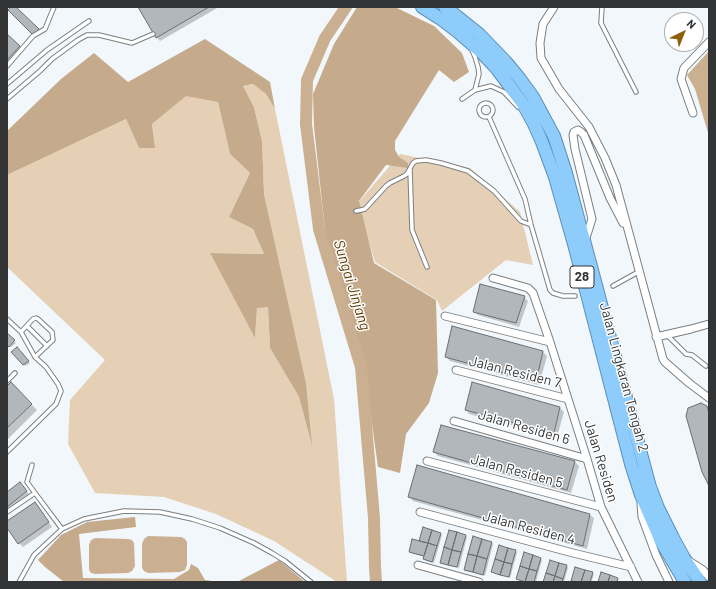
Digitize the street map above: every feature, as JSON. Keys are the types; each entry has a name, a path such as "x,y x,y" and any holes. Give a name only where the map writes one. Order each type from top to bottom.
{"highway":[{"name":"Jalan Lingkaran Tengah 2","path":"422,7 441,19 481,52 497,69 523,104 534,124 555,177 631,464 641,496 662,543 685,582"},
{"name":"Jalan Lingkaran Tengah 2","path":"445,7 466,23 492,47 520,79 533,97 554,136 561,155 585,242 650,487 658,508 673,538 700,582"}],"street":[{"path":"554,7 543,24 540,44 541,58 559,89 589,127 616,185 640,271 661,356 665,362 709,398"},
{"path":"693,113 681,79 684,68 709,42"},
{"path":"585,242 592,218 574,149 573,136 574,132 578,130 584,135 610,198 629,236"},
{"name":"Jalan Residen","path":"493,278 528,288 533,294 588,459 601,507 638,582"},
{"path":"445,316 550,342"},
{"path":"656,337 709,324"},
{"name":"Jalan Residen 7","path":"456,370 568,399"},
{"name":"Jalan Residen 6","path":"454,421 588,459"},
{"name":"Jalan Residen 5","path":"427,461 601,507"},
{"path":"641,496 642,517 656,554 669,582"},
{"name":"Jalan Residen 4","path":"420,512 631,567"},
{"path":"684,558 703,570 709,577"},
{"path":"418,565 479,582"}],"lane":[{"path":"7,66 33,36 45,29 54,7"},
{"path":"602,7 601,23 636,92"},
{"path":"7,84 47,50 89,21"},
{"path":"8,97 58,55 87,35 99,35 132,43 153,34"},
{"path":"464,37 476,57 479,74 475,90"},
{"path":"462,99 475,90 491,86 504,92 534,124"},
{"path":"487,103 493,107 493,112 489,117 484,117 480,114 479,108 482,104 487,103"},
{"path":"489,117 525,200 550,290 553,293 563,296 575,296"},
{"path":"356,211 365,208 386,186 404,176 413,163 416,161 426,160 468,171 494,191 521,221 531,225"},
{"path":"410,168 412,230 427,267"},
{"path":"613,286 640,271"},
{"path":"7,319 21,332 35,356 46,367 61,391 56,404 7,452"},
{"path":"21,332 33,319 38,319 52,332 53,340 35,356"},
{"path":"27,326 47,346"},
{"path":"667,335 686,354 692,355 706,366"},
{"path":"7,381 15,373"},
{"path":"32,465 27,482 62,528"},
{"path":"7,512 35,494"},
{"path":"18,582 34,554 62,528 84,519 124,511 160,512 192,519 220,528 254,543 286,561 310,582"}],"shaded area":[{"path":"357,7 395,7 434,26 462,53 469,72 454,82 439,70 395,141 395,150 399,157 408,163 408,168 386,165 359,201 374,263 436,300 438,373 429,403 406,434 400,473 378,467 365,374 327,249 314,127 313,94 334,44"},
{"path":"205,39 270,82 275,109 266,94 253,84 243,86 254,107 262,141 264,194 306,383 312,446 299,397 270,348 268,307 257,308 255,338 210,253 264,254 253,229 229,217 250,173 230,154 218,102 186,96 152,124 155,148 139,148 126,119 7,175 7,131 61,79 94,53 128,82"},
{"path":"709,51 709,136 695,89 687,75"},
{"path":"253,84 266,94 275,109 334,399 347,582 337,582 274,541 216,514 164,497 95,493 68,444 70,400 105,360 7,267 7,175 126,119 139,148 155,148 152,124 186,95 218,102 230,154 250,173 229,217 253,229 264,254 210,253 255,337 257,308 268,306 270,348 299,397 311,443 306,383 264,194 262,141 254,107 243,86"},
{"path":"400,154 470,168 520,212 533,265 506,260 442,311 437,300 375,262 357,204"},
{"path":"135,517 136,527 79,534 83,578 174,579 189,570 191,564 198,568 205,580 219,582 64,582 38,560 61,535 87,522"},
{"path":"148,536 181,537 185,539 187,542 187,565 185,570 180,572 148,573 144,571 142,568 142,544 144,539"},
{"path":"95,538 132,540 134,543 135,566 132,571 128,573 91,573 89,570 89,545 91,540"},
{"path":"279,560 305,582 237,582"}],"building":[{"path":"11,7 16,7 39,29 33,35 8,10"},
{"path":"138,7 209,7 156,38"},
{"path":"7,34 20,46 7,60"},
{"path":"480,284 525,296 516,323 473,312"},
{"path":"452,326 543,351 536,382 445,357"},
{"path":"7,333 15,340 9,347 7,345"},
{"path":"17,347 29,361 23,365 11,352"},
{"path":"11,382 32,404 7,428 7,386"},
{"path":"472,382 560,407 554,433 465,410"},
{"path":"701,403 707,406 709,413 709,486 702,472 686,416 688,408"},
{"path":"441,425 575,461 567,490 433,452"},
{"path":"417,465 590,514 583,546 408,497"},
{"path":"20,482 27,491 7,507 7,492"},
{"path":"35,502 49,522 18,544 7,528 7,521"},
{"path":"423,527 432,530 428,543 419,541"},
{"path":"432,530 441,533 437,546 428,543"},
{"path":"449,530 457,532 452,550 444,547"},
{"path":"457,532 466,535 461,552 452,550"},
{"path":"473,536 482,539 477,556 468,554"},
{"path":"412,539 428,543 424,556 409,552"},
{"path":"482,539 492,542 487,559 477,556"},
{"path":"428,543 437,546 432,562 423,559"},
{"path":"499,545 508,548 504,562 495,559"},
{"path":"444,547 452,550 448,565 440,563"},
{"path":"508,548 516,550 512,564 504,562"},
{"path":"452,550 461,552 457,567 448,565"},
{"path":"524,552 533,555 529,569 520,566"},
{"path":"468,554 477,556 473,572 464,570"},
{"path":"533,555 541,558 537,571 529,569"},
{"path":"477,556 487,559 483,575 473,572"},
{"path":"495,559 504,562 500,575 491,572"},
{"path":"550,560 559,563 555,576 546,573"},
{"path":"504,562 512,564 509,577 500,575"},
{"path":"559,563 567,565 563,579 555,576"},
{"path":"520,566 529,569 525,582 516,579"},
{"path":"575,567 585,570 581,582 571,581"},
{"path":"529,569 537,571 534,582 525,582"},
{"path":"585,570 593,572 590,582 581,582"},
{"path":"601,572 610,575 608,582 598,582"},
{"path":"546,573 555,576 553,582 543,582"},
{"path":"610,575 618,578 617,582 608,582"},
{"path":"555,576 563,579 562,582 553,582"}],"waterway":[{"name":"Sungai Jinjang","path":"346,7 325,38 307,80 306,124 319,229 361,367 374,518 376,582"}]}
